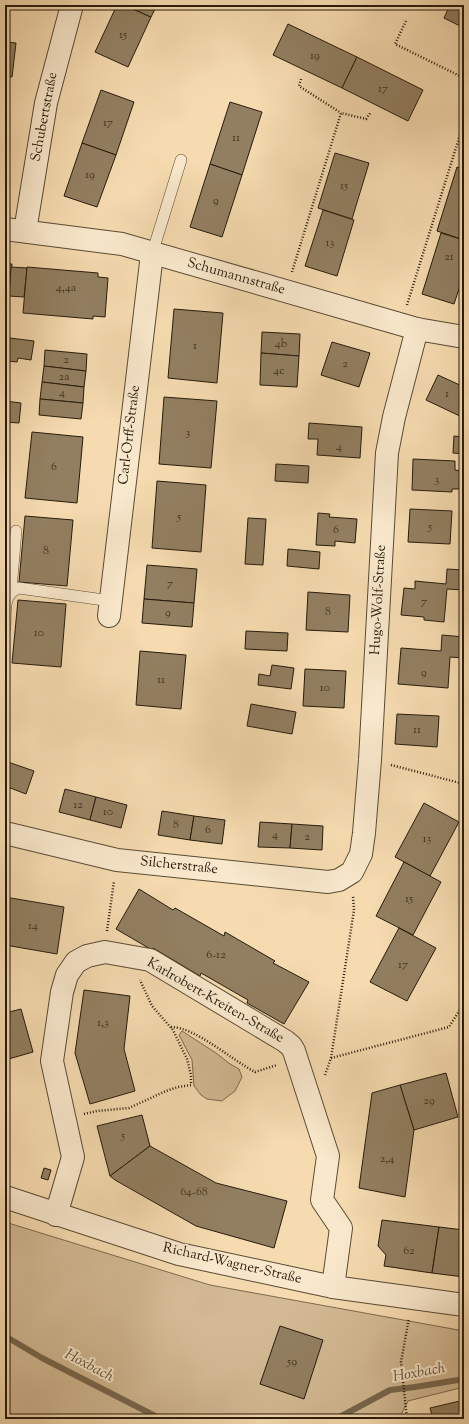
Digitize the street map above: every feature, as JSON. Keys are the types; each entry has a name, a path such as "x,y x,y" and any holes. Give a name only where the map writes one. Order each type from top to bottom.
{"street":[{"name":"Schubertstraße","path":"15,230 72,5"},
{"name":"Schumannstraße","path":"15,230 122,244 152,254 417,329 464,337"},
{"name":"Carl-Orff-Straße","path":"110,609 152,254"},
{"name":"Hugo-Wolf-Straße","path":"352,872 361,854 364,833 370,760 387,453 394,417 417,329"},
{"name":"Silcherstraße","path":"5,834 125,861 328,882 339,880 352,872"},
{"name":"Karlrobert-Kreiten-Straße","path":"56,1214 73,1157 52,1061 62,992 68,975 76,962 87,956 105,952 150,960 291,1046 297,1058 328,1156 322,1200 341,1228 333,1287"},
{"name":"Richard-Wagner-Straße","path":"5,1198 179,1254 333,1287 464,1305"}],"lane":[{"path":"152,254 181,160"},
{"path":"5,628 7,598 11,590 16,531"},
{"path":"11,590 19,588 110,609"}],"path":[{"path":"406,21 395,44 464,78"},
{"path":"301,79 300,86 341,113 366,119 371,112"},
{"path":"290,278 341,113"},
{"path":"405,310 464,122"},
{"path":"386,764 464,784"},
{"path":"105,952 114,878"},
{"path":"353,896 354,910 331,1058 449,1027 464,1003"},
{"path":"65,1120 97,1111 129,1108 166,1091 191,1085 191,1074 187,1059 171,1027 152,1006 140,979 150,960"},
{"path":"171,1027 179,1027 196,1035 255,1072 297,1058"},
{"path":"407,1419 401,1362 409,1318"}],"shaded area":[{"path":"182,1031 239,1069 242,1077 235,1091 222,1101 207,1099 201,1095 194,1086 192,1060 179,1035"},
{"path":"5,1222 210,1285 464,1331 464,1387 408,1401 399,1419 5,1419"}],"building":[{"path":"117,5 124,5 151,17 128,67 95,52"},
{"path":"124,5 157,5 151,17"},
{"path":"450,5 464,5 464,28 444,18"},
{"path":"288,24 357,57 342,88 273,55"},
{"path":"5,42 16,43 12,77 5,76"},
{"path":"357,57 423,90 408,121 342,88"},
{"path":"101,90 134,102 116,155 82,143"},
{"path":"230,102 262,112 242,175 210,164"},
{"path":"82,143 116,155 97,207 64,196"},
{"path":"335,153 369,163 352,219 318,208"},
{"path":"210,164 242,175 222,237 190,227"},
{"path":"457,167 464,170 464,240 437,231"},
{"path":"323,210 354,220 337,276 305,266"},
{"path":"441,233 464,240 464,274 454,304 422,294"},
{"path":"5,264 12,264 9,296 5,296"},
{"path":"11,267 27,268 24,297 9,296"},
{"path":"27,267 98,273 98,277 108,278 105,317 93,316 93,319 23,313"},
{"path":"174,309 223,313 217,383 168,378"},
{"path":"262,332 300,334 299,356 261,353"},
{"path":"10,338 34,341 31,360 18,358 17,362 7,361"},
{"path":"332,342 370,353 359,387 321,375"},
{"path":"45,350 87,354 86,371 44,366"},
{"path":"261,353 299,356 297,387 260,385"},
{"path":"44,366 86,371 84,387 42,382"},
{"path":"438,375 464,387 464,418 426,400"},
{"path":"42,382 84,387 83,403 40,399"},
{"path":"164,397 217,401 211,468 159,464"},
{"path":"40,399 83,403 81,419 39,415"},
{"path":"5,401 21,403 19,423 5,422"},
{"path":"309,423 362,427 360,458 317,455 318,439 308,439"},
{"path":"32,432 83,437 77,503 25,498"},
{"path":"454,436 464,437 464,454 453,453"},
{"path":"413,459 455,461 455,470 462,471 461,489 452,489 452,492 412,490"},
{"path":"276,464 309,466 308,483 275,481"},
{"path":"157,481 206,485 201,552 152,548"},
{"path":"410,509 452,511 450,544 408,542"},
{"path":"318,513 330,514 329,517 357,519 355,543 335,541 335,546 316,545"},
{"path":"25,516 73,520 67,586 19,582"},
{"path":"248,518 266,519 263,565 245,564"},
{"path":"288,549 320,552 319,569 287,566"},
{"path":"147,565 197,569 194,603 144,599"},
{"path":"447,569 464,570 464,590 447,589 444,622 424,620 424,617 401,615 404,588 415,589 415,581 446,584"},
{"path":"308,592 350,595 348,632 306,630"},
{"path":"144,599 194,603 192,627 142,623"},
{"path":"18,600 66,604 61,667 12,663"},
{"path":"246,631 288,633 287,651 245,649"},
{"path":"442,635 464,637 464,658 450,657 448,688 398,684 401,648 441,651"},
{"path":"140,651 186,655 181,709 136,705"},
{"path":"272,665 294,668 291,689 258,685 259,674 270,676"},
{"path":"305,669 346,671 344,708 303,706"},
{"path":"251,704 296,712 292,734 247,726"},
{"path":"397,714 439,716 437,747 395,744"},
{"path":"5,761 34,771 26,794 5,786"},
{"path":"65,789 96,797 90,820 59,812"},
{"path":"96,797 127,805 121,828 90,820"},
{"path":"424,803 459,822 430,876 395,857"},
{"path":"162,811 194,816 190,840 158,835"},
{"path":"194,816 225,820 222,844 190,840"},
{"path":"260,822 292,824 290,848 258,847"},
{"path":"292,824 323,826 322,850 290,848"},
{"path":"404,862 441,882 413,935 376,916"},
{"path":"139,889 173,910 175,908 224,936 225,932 275,961 273,963 309,982 284,1024 247,1003 248,1000 201,973 200,976 153,948 152,950 116,929"},
{"path":"5,897 64,907 57,954 5,945"},
{"path":"399,928 436,948 407,1001 370,982"},
{"path":"84,990 130,996 124,1049 135,1091 90,1104 75,1053"},
{"path":"21,1009 33,1052 5,1060 5,1013"},
{"path":"446,1073 458,1117 414,1130 400,1085"},
{"path":"400,1085 414,1130 405,1197 359,1188 372,1093"},
{"path":"142,1115 150,1146 110,1176 97,1126"},
{"path":"150,1146 216,1183 287,1201 274,1248 196,1226 110,1176"},
{"path":"44,1168 51,1170 48,1180 41,1178"},
{"path":"382,1220 439,1227 432,1273 384,1266 386,1255 378,1246"},
{"path":"439,1227 464,1230 464,1277 432,1273"},
{"path":"280,1326 323,1340 304,1399 260,1384"},
{"path":"464,1400 464,1419 433,1419 430,1408"}],"waterway":[{"name":"Hoxbach","path":"5,1336 42,1358 161,1419"},
{"name":"Hoxbach","path":"336,1419 390,1390 464,1379"}]}
